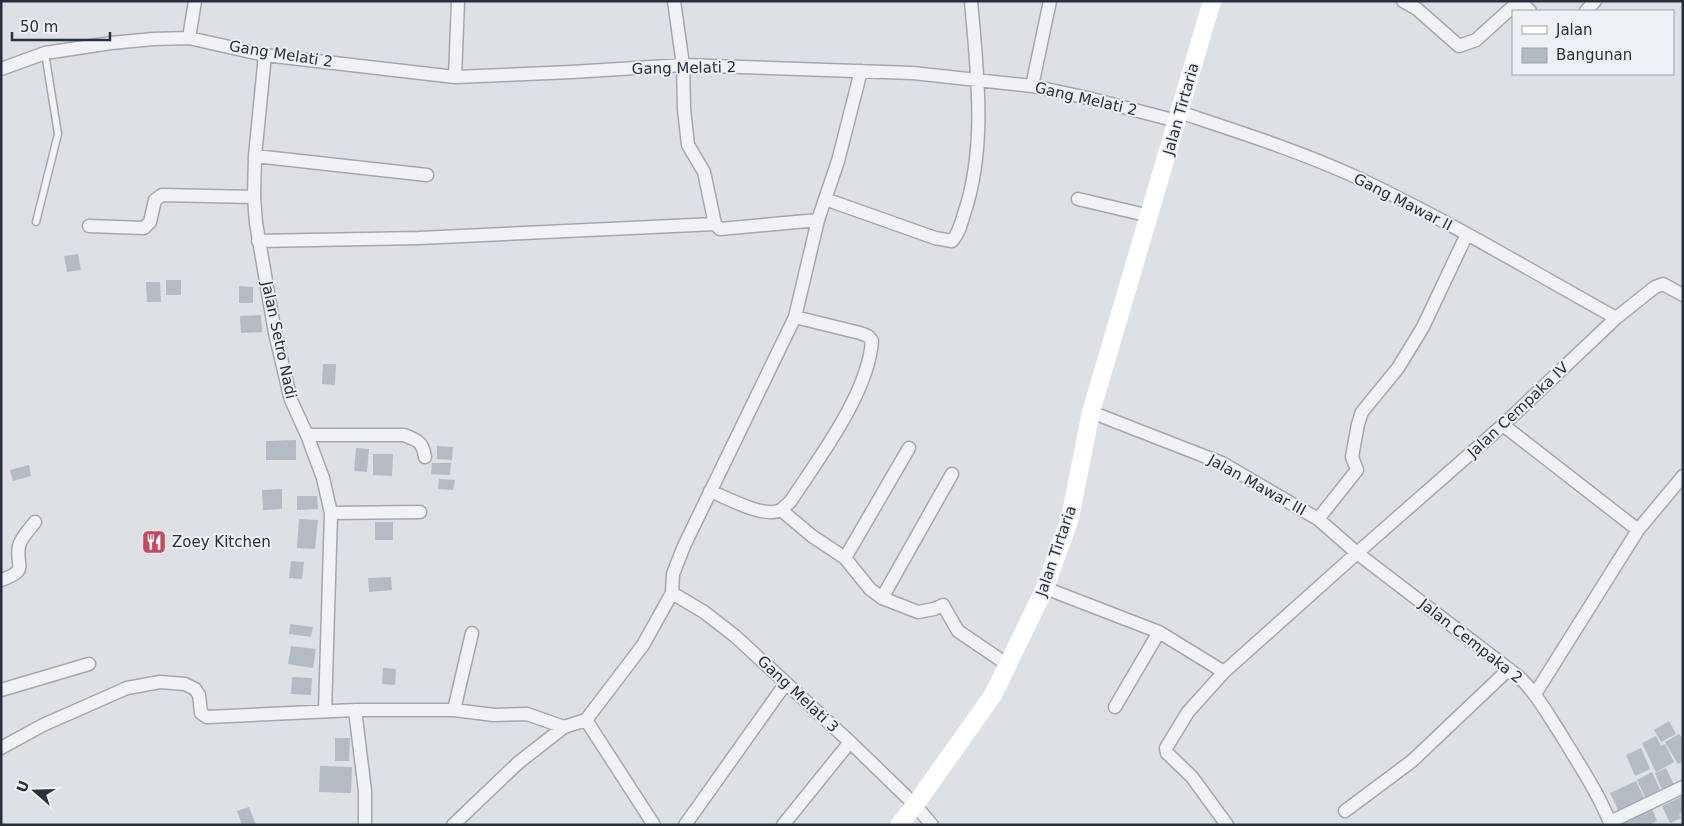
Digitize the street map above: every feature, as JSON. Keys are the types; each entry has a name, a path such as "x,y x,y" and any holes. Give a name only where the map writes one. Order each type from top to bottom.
{"street":[{"path":"189,38 196,1"},
{"path":"455,77 458,1"},
{"path":"674,1 683,65 684,109 688,145 704,172 714,224 720,229 818,220"},
{"path":"825,199 935,238 952,241 957,235 969,201 977,155 978,81 971,1"},
{"path":"1032,86 1050,1"},
{"name":"Jalan Tirtaria","path":"899,825 993,695 1045,588 1070,518 1091,412 1212,1"},
{"path":"1403,1 1417,9 1459,46 1476,40 1520,1 1529,10"},
{"name":"Gang Melati 2","path":"1,69 45,53 111,43 189,38 265,55 455,77 683,65 913,73 1032,86 1178,117"},
{"name":"Jalan Setro Nadi","path":"265,55 255,156 254,197 258,241 291,400 307,435 323,478 331,513 326,711"},
{"path":"453,825 518,764 564,727 586,720 643,645 672,593 673,574 684,546 795,317 818,220 838,160 861,71"},
{"name":"Gang Mawar II","path":"1178,117 1272,142 1356,177 1466,234 1616,318"},
{"path":"255,156 427,175"},
{"path":"89,226 144,228 150,222 155,200 162,195 254,197"},
{"path":"1078,199 1150,216"},
{"path":"258,241 419,238 714,224"},
{"path":"1318,519 1357,470 1352,457 1362,412 1398,368 1423,327 1466,234"},
{"name":"Jalan Cempaka IV","path":"1227,825 1192,776 1167,753 1166,748 1188,712 1224,672 1503,425 1616,318 1655,287 1663,284 1668,285 1683,295"},
{"path":"710,491 757,510 771,512 781,510 790,502 847,412 867,368 872,341 868,336 860,333 795,317"},
{"name":"Jalan Mawar III","path":"1091,412 1222,463 1318,519 1357,553"},
{"path":"1503,425 1638,530"},
{"path":"307,435 404,435 418,440 424,448 426,457"},
{"path":"845,558 909,448"},
{"path":"882,598 952,474"},
{"path":"1535,694 1638,530 1683,476"},
{"path":"781,510 812,536 845,558 870,589 882,598 918,612 943,605 958,631 1008,664"},
{"path":"331,513 420,512"},
{"path":"1,580 18,571 20,567 18,547 20,541 35,522"},
{"name":"Jalan Cempaka 2","path":"1357,553 1519,676 1535,694 1589,780 1610,823"},
{"path":"1045,588 1159,632 1224,672"},
{"name":"Gang Melati 3","path":"672,593 704,612 727,630 850,742 915,805 932,825"},
{"path":"1115,707 1159,632"},
{"path":"454,710 472,633"},
{"path":"1,690 89,664"},
{"path":"1345,811 1412,761 1509,669"},
{"path":"1,748 43,725 127,688 160,682 186,684 195,689 199,695 201,713 207,716 355,710 454,710 494,715 526,714 564,727"},
{"path":"685,825 786,683"},
{"path":"355,710 365,791 365,825"},
{"path":"586,720 654,825"},
{"path":"783,825 850,742"},
{"path":"1610,823 1683,787"}],"lane":[{"path":"36,222 58,134 45,53"}],"building":[{"path":"78,254 81,270 67,272 64,256"},
{"path":"166,280 181,280 181,295 166,295"},
{"path":"146,282 160,282 161,302 147,302"},
{"path":"239,286 253,287 253,303 239,303"},
{"path":"261,315 262,332 241,333 240,316"},
{"path":"323,364 336,364 335,385 322,384"},
{"path":"296,440 296,460 266,460 266,441"},
{"path":"437,446 453,447 452,460 437,459"},
{"path":"356,448 369,449 367,472 354,471"},
{"path":"373,454 393,454 392,476 373,475"},
{"path":"432,463 451,463 450,475 431,474"},
{"path":"29,465 31,476 13,481 10,470"},
{"path":"439,479 455,480 453,490 438,489"},
{"path":"282,489 282,509 263,510 262,490"},
{"path":"297,496 317,496 318,509 297,510"},
{"path":"299,519 318,520 315,549 297,548"},
{"path":"375,522 393,522 393,540 375,540"},
{"path":"291,561 304,562 302,579 289,578"},
{"path":"391,577 392,590 369,592 368,578"},
{"path":"290,624 313,627 311,637 289,634"},
{"path":"291,646 316,649 313,668 288,664"},
{"path":"383,668 396,669 395,685 382,684"},
{"path":"292,677 312,678 311,695 291,694"},
{"path":"1669,721 1676,734 1661,742 1654,730"},
{"path":"1679,734 1683,740 1683,761 1678,764 1665,742"},
{"path":"1656,736 1661,746 1665,744 1674,762 1656,772 1642,743"},
{"path":"335,738 350,738 349,761 335,761"},
{"path":"1641,748 1650,769 1635,776 1626,755"},
{"path":"320,766 352,767 351,793 319,792"},
{"path":"1666,768 1675,787 1663,792 1655,773"},
{"path":"1652,772 1662,794 1647,801 1637,780"},
{"path":"1636,781 1645,800 1619,812 1610,793"},
{"path":"1683,796 1683,813 1679,814 1681,818 1670,823 1662,806"},
{"path":"1651,806 1657,821 1649,825 1620,825 1618,820"},
{"path":"249,807 256,825 242,825 237,811"}],"place":[{"name":"Zoey Kitchen","path":"154,542"}]}
